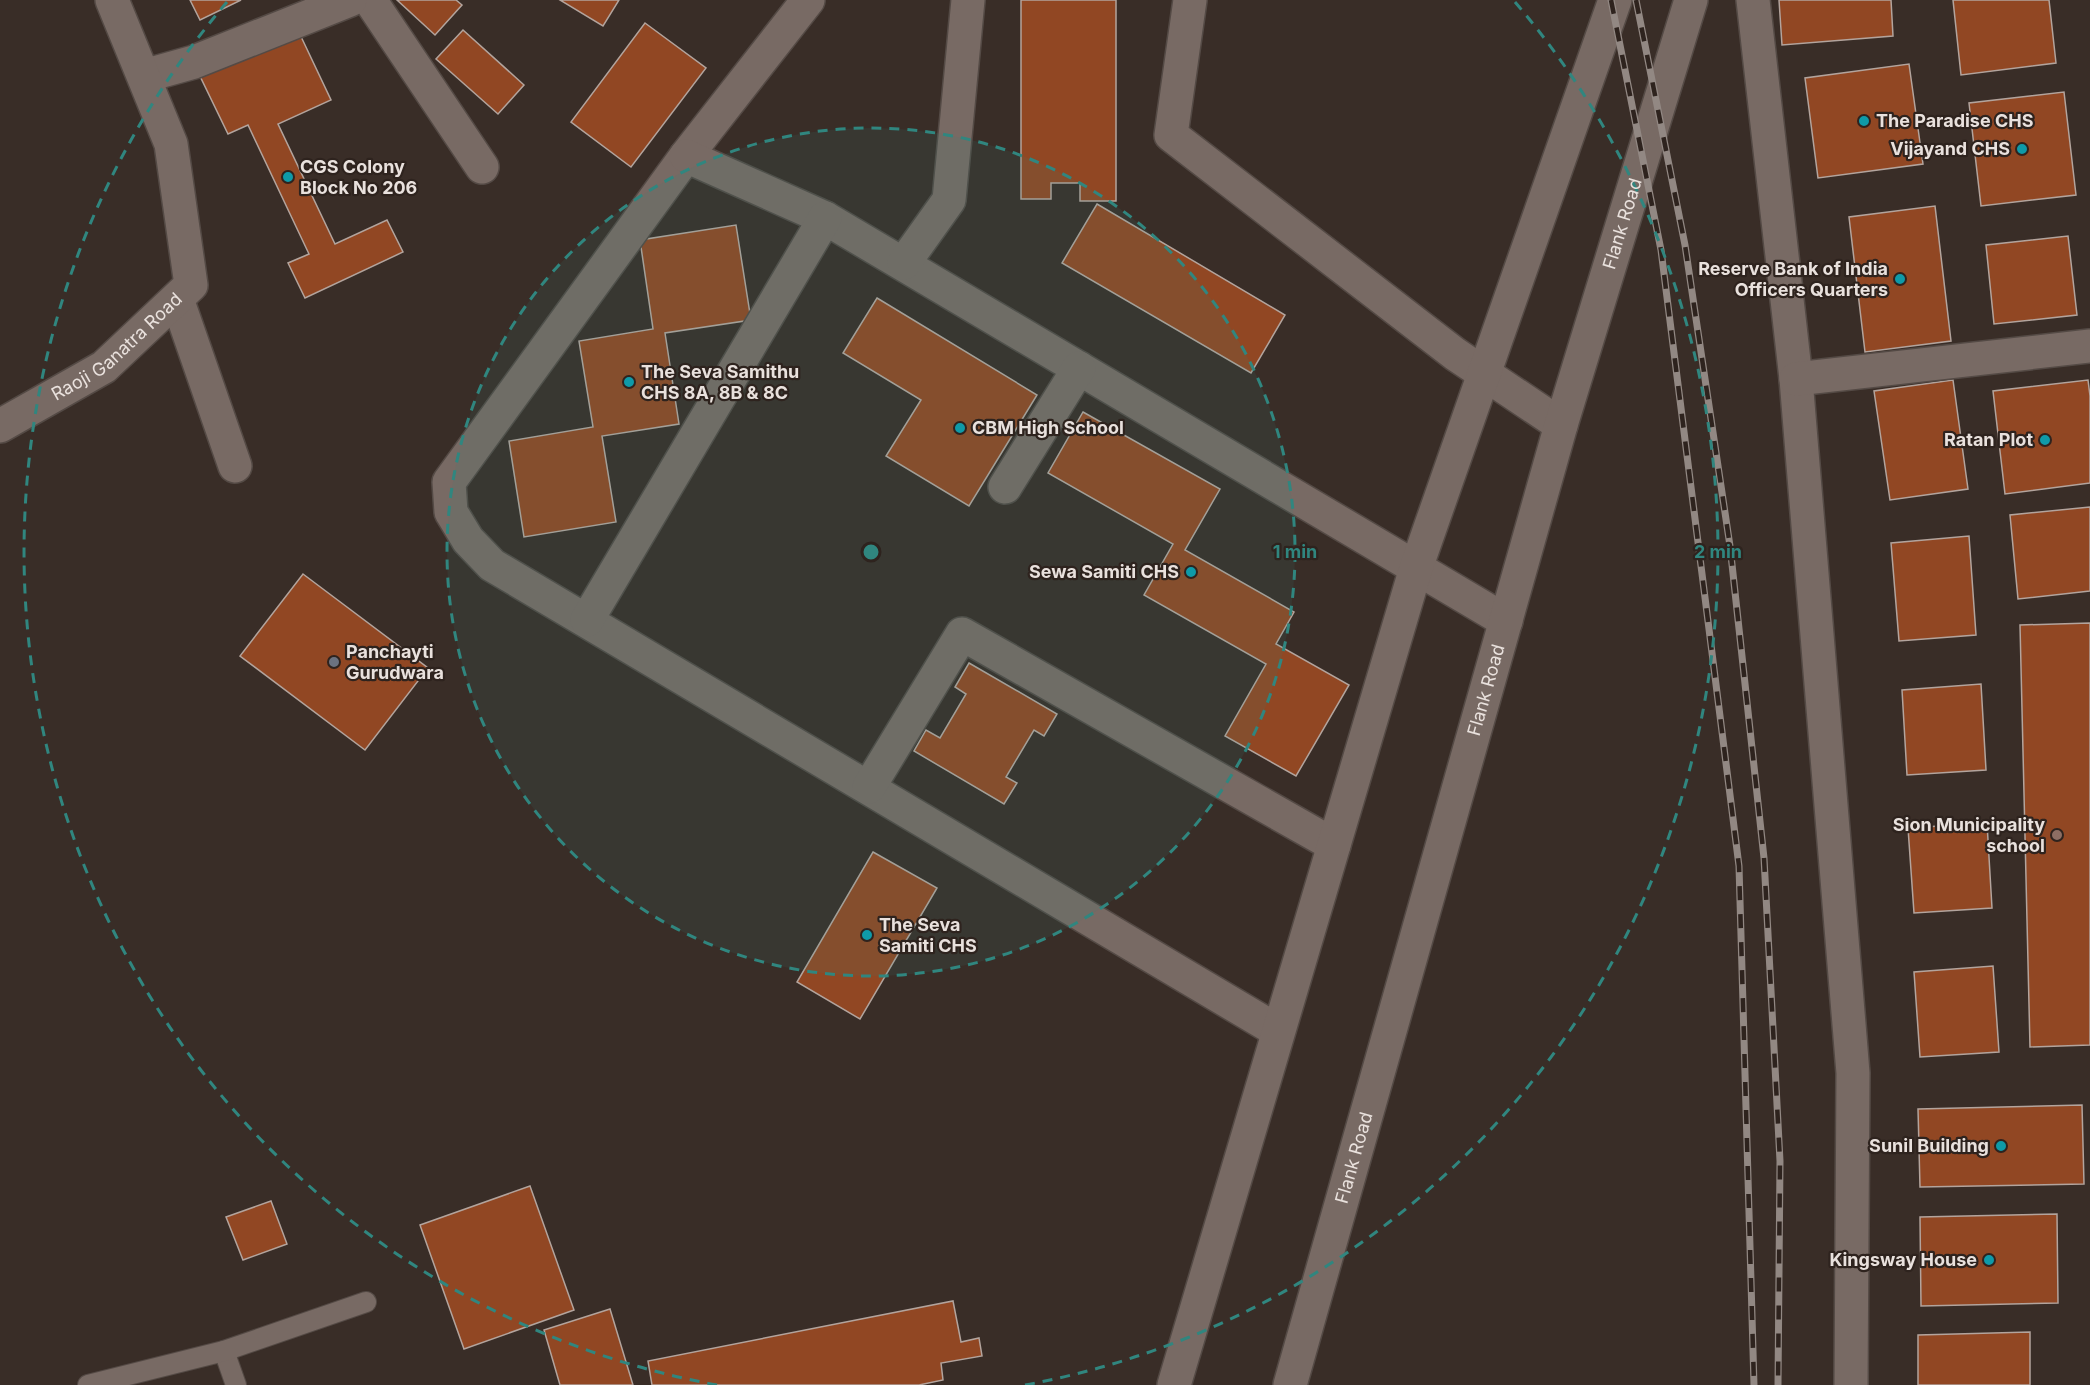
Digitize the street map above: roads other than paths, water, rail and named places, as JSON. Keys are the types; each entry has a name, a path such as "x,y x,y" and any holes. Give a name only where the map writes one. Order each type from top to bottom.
{"street":[{"name":"Raoji Ganatra Road","path":"0,426 104,367 191,285 171,144 112,0"},
{"path":"144,76 194,62 350,0"},
{"path":"370,0 482,167"},
{"path":"904,263 949,200 968,0"},
{"path":"1190,0 1171,135 1483,374 1561,425"},
{"name":"Flank Road","path":"1290,1385 1561,425 1691,0"},
{"path":"1753,0 1796,379 1853,1073 1851,1385"},
{"path":"806,1 686,156 449,482 451,512 468,540 492,565 1278,1031"},
{"path":"1174,1385 1416,568 1608,5"},
{"path":"686,156 825,218 1506,621"},
{"path":"587,620 825,218"},
{"path":"177,298 235,466"},
{"path":"1796,379 2090,346"},
{"path":"1005,487 1079,368"},
{"path":"868,787 962,634 1334,845"}],"lane":[{"path":"88,1385 224,1351 366,1302"},
{"path":"224,1351 236,1385"}],"railway":[{"path":"1611,0 1661,250 1739,866 1754,1385"},
{"path":"1636,0 1685,245 1730,546 1764,858 1780,1161 1778,1385"}],"place":[{"name":"The Paradise CHS","path":"1864,121"},
{"name":"Vijayand CHS","path":"2022,149"},
{"name":"CGS Colony Block No 206","path":"288,177"},
{"name":"Reserve Bank of India Officers Quarters","path":"1900,279"},
{"name":"The Seva Samithu CHS 8A, 8B & 8C","path":"629,382"},
{"name":"CBM High School","path":"960,428"},
{"name":"Ratan Plot","path":"2045,440"},
{"name":"Sewa Samiti CHS","path":"1191,572"},
{"name":"Panchayti Gurudwara","path":"334,662"},
{"name":"Sion Municipality school","path":"2057,835"},
{"name":"The Seva Samiti CHS","path":"867,935"},
{"name":"Sunil Building","path":"2001,1146"},
{"name":"Kingsway House","path":"1989,1260"}]}
